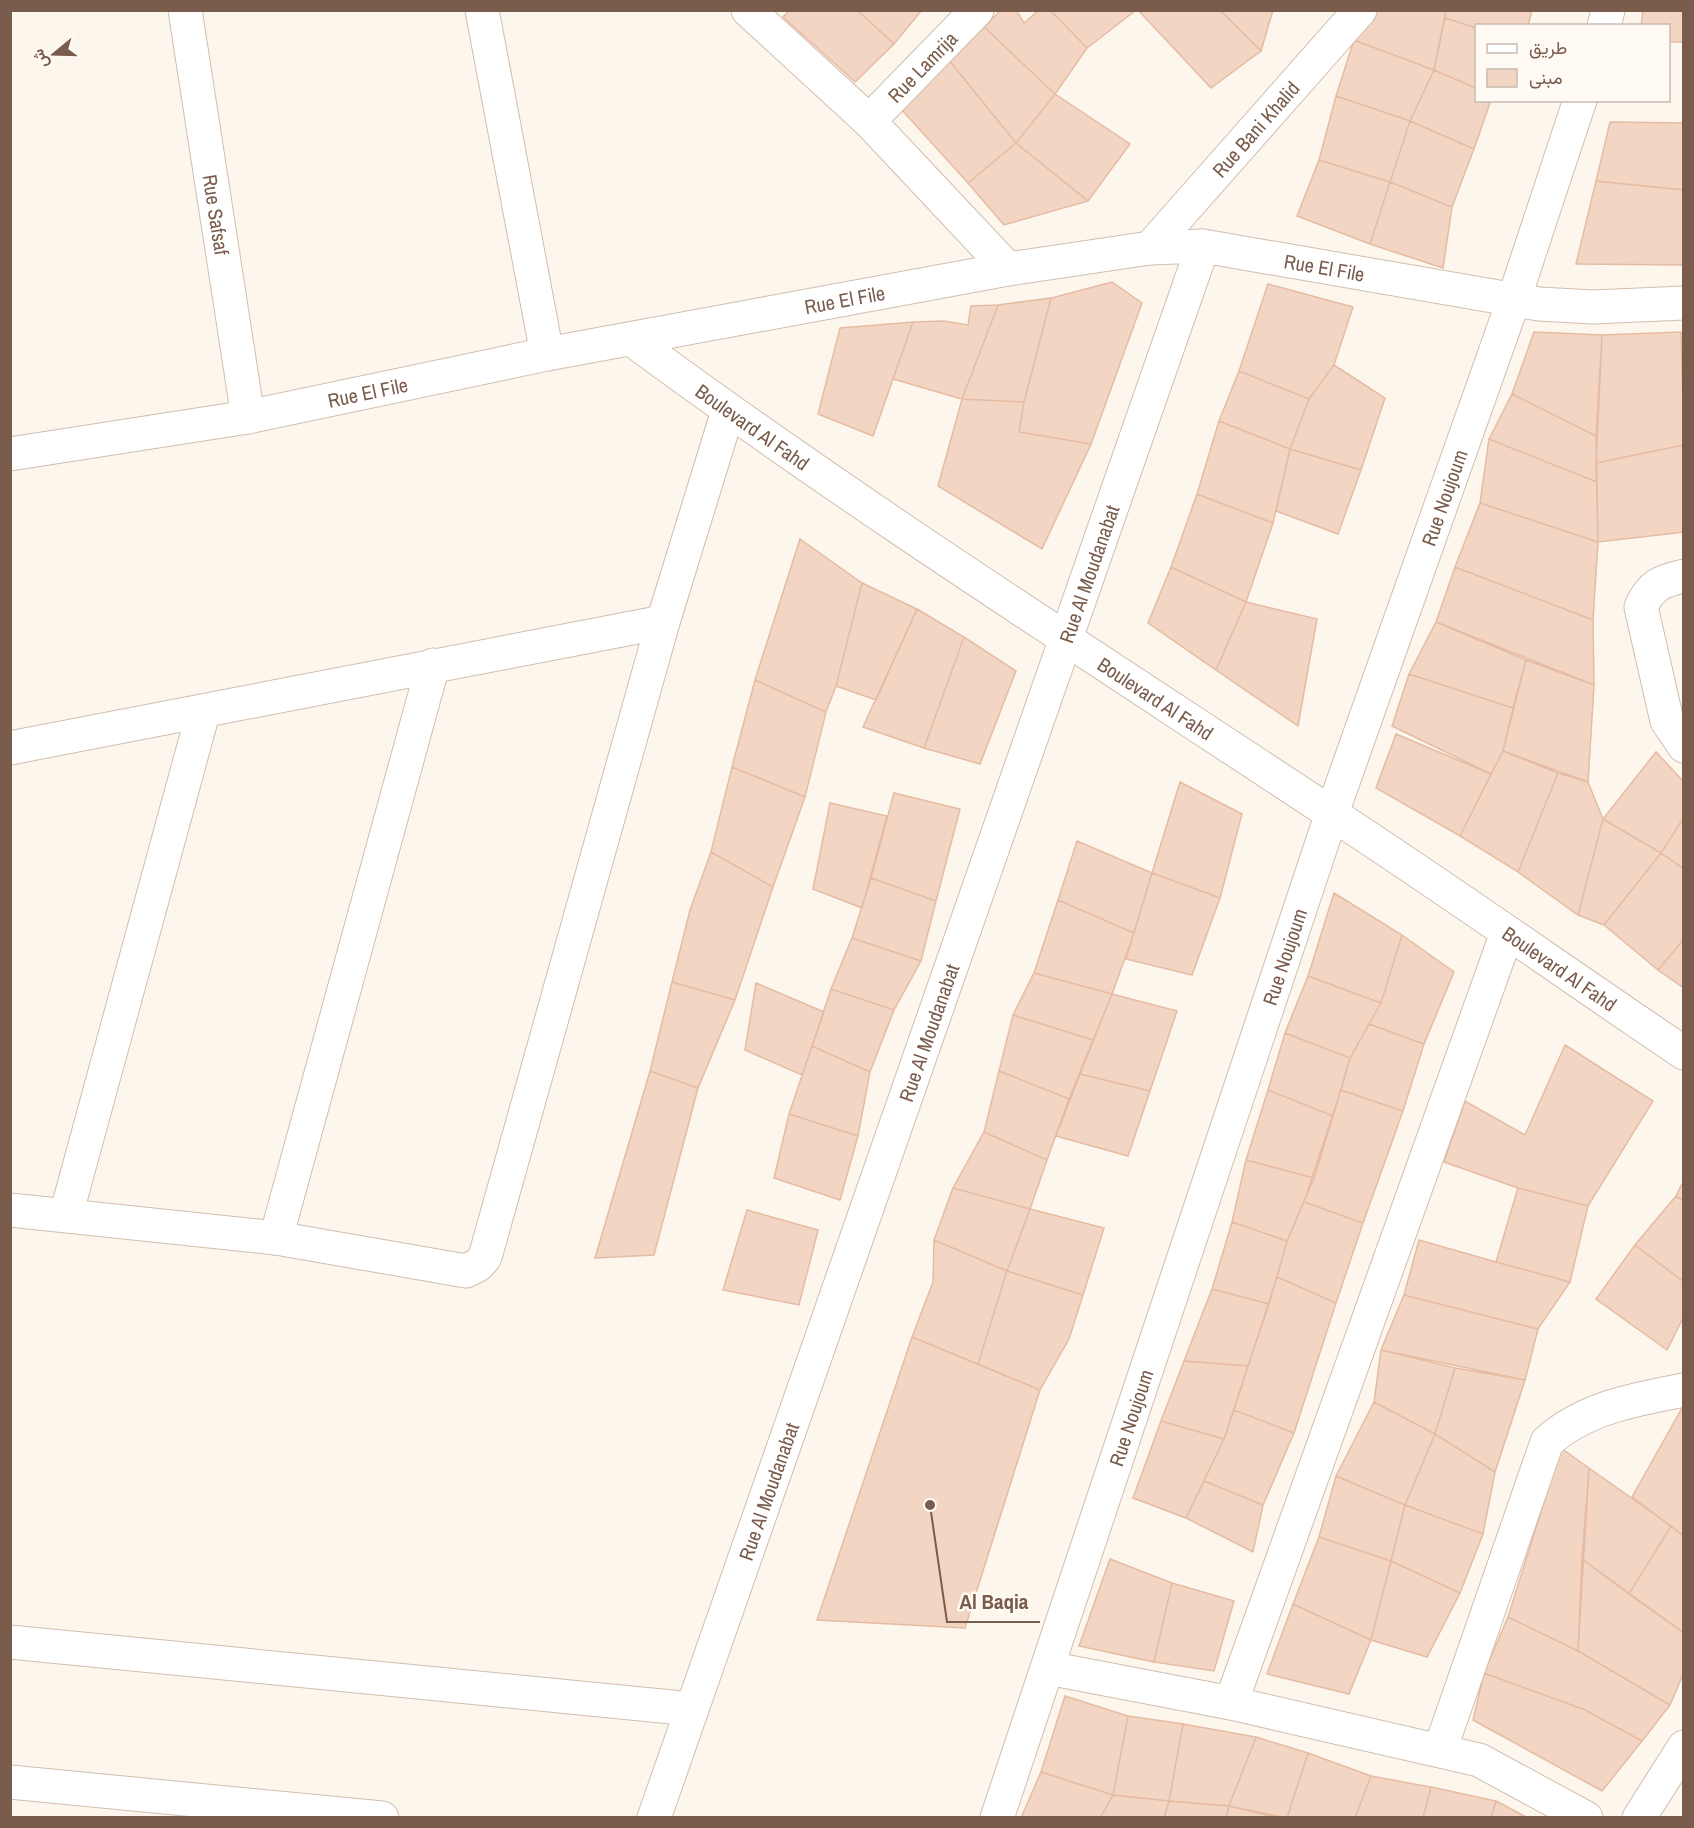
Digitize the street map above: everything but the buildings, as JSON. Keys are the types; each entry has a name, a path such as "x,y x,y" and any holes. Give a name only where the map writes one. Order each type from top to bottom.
{"street":[{"name":"Rue Safsaf","path":"185,10 248,417"},
{"path":"482,10 547,354"},
{"path":"748,10 869,121 1008,269"},
{"name":"Rue Lamrija","path":"869,121 977,10"},
{"name":"Rue Bani Khalid","path":"1150,248 1360,10"},
{"name":"Rue Noujoum","path":"997,1818 1332,813 1514,299 1579,102"},
{"name":"Rue El File","path":"10,454 248,417 547,354 1008,269 1150,248 1203,246 1567,307 1683,303"},
{"name":"Rue Al Moudanabat","path":"654,1818 1203,246"},
{"name":"Boulevard Al Fahd","path":"631,339 728,411 1066,641 1332,813 1683,1053"},
{"path":"10,1210 276,1238 466,1271 472,1270 485,1257 663,622 728,411"},
{"path":"1683,576 1654,586 1648,592 1641,607 1667,721 1683,746"},
{"path":"10,748 203,713 433,665 663,622"},
{"path":"276,1238 433,665"},
{"path":"66,1215 203,713"},
{"path":"1231,1703 1507,933"},
{"path":"1440,1750 1547,1442 1562,1427 1591,1414 1630,1400 1683,1390"},
{"path":"10,1641 692,1709"},
{"path":"1048,1668 1231,1703 1440,1750 1494,1767 1586,1818"},
{"path":"1639,1818 1683,1748"},
{"path":"10,1782 382,1818"}],"place":[{"name":"Al Baqia","path":"930,1505"}]}
